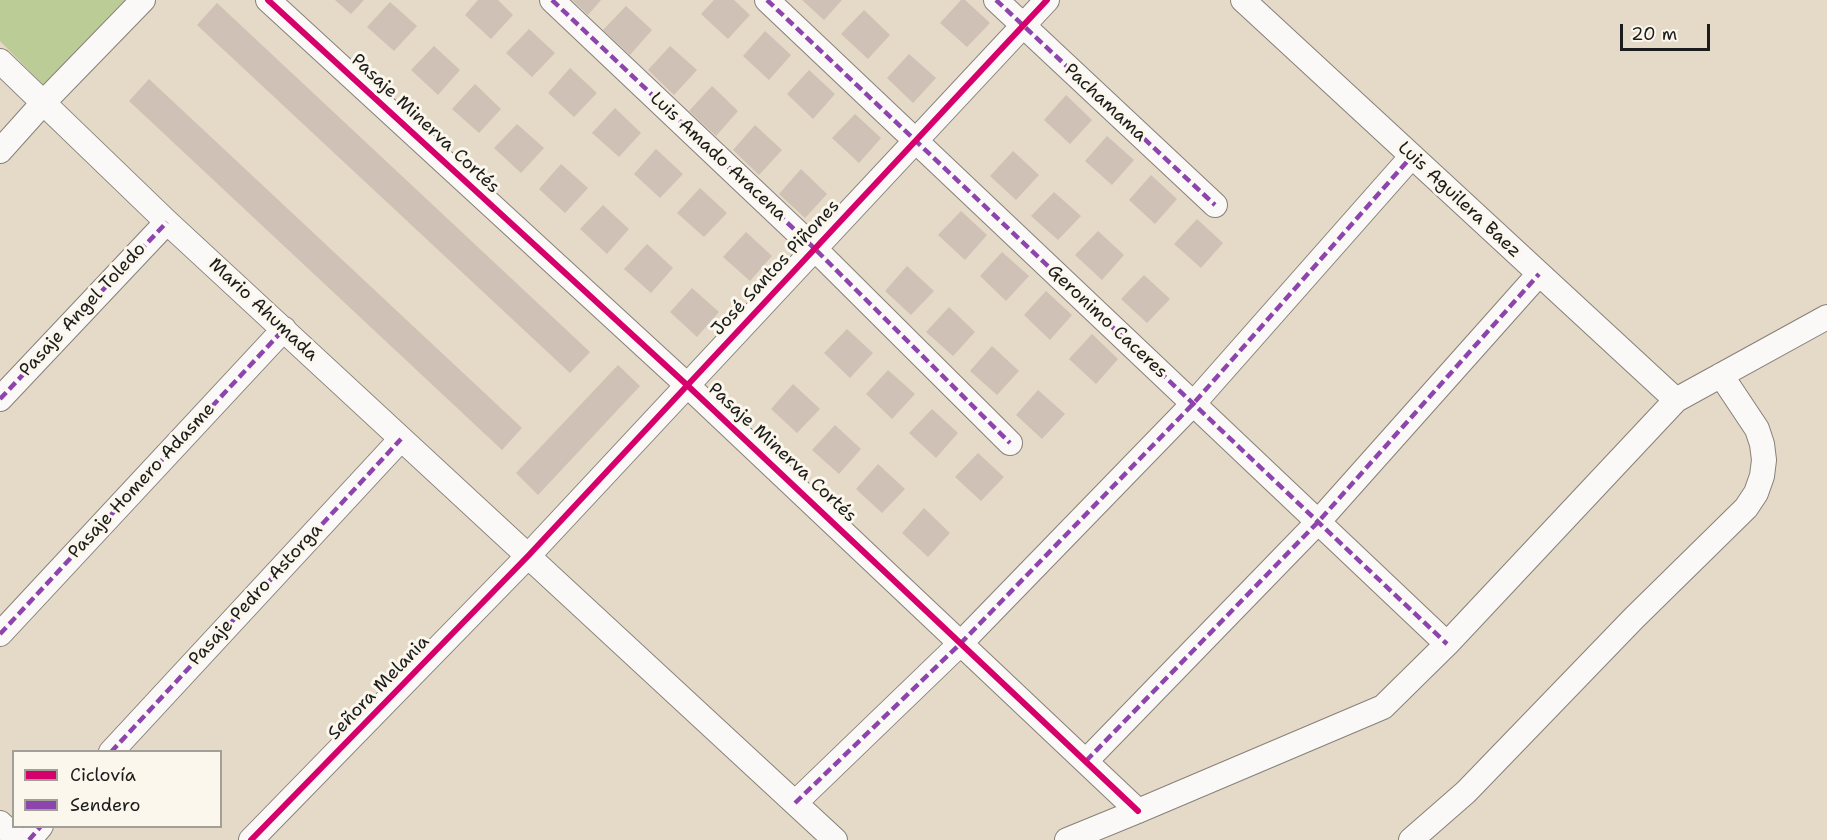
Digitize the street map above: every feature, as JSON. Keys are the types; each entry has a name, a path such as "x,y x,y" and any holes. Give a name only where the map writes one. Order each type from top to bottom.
{"street":[{"path":"0,151 143,0"},
{"name":"Pasaje Minerva Cortés","path":"268,0 687,385 1138,811"},
{"name":"Luis Amado Aracena","path":"552,0 815,249 1010,443"},
{"name":"Geronimo Caceres","path":"767,0 1448,644"},
{"name":"Pachamama","path":"996,0 1215,205"},
{"name":"José Santos Piñones","path":"528,556 1047,0"},
{"name":"Luis Aguilera Baez","path":"1243,0 1676,400"},
{"name":"Mario Ahumada","path":"0,61 166,222 284,328 835,840"},
{"path":"795,803 961,643 1193,404 1412,156"},
{"name":"Pasaje Angel Toledo","path":"0,399 166,222"},
{"path":"1086,761 1318,522 1539,274"},
{"path":"1066,840 1383,707 1448,644 1676,400 1827,317"},
{"name":"Pasaje Homero Adasme","path":"0,634 284,328"},
{"path":"1411,840 1466,792 1634,618 1746,508 1756,493 1762,476 1764,460 1762,444 1757,429 1721,375"},
{"name":"Pasaje Pedro Astorga","path":"113,750 401,439"},
{"name":"Señora Melania","path":"251,840 528,556"},
{"path":"0,822 18,840"},
{"path":"28,840 39,828"}],"green space":[{"path":"0,0 125,0 44,86 0,41"}],"building":[{"path":"335,0 364,0 351,14"},
{"path":"478,0 498,0 513,15 491,39 465,15"},
{"path":"572,0 601,0 588,15"},
{"path":"714,0 734,0 750,15 728,39 701,14"},
{"path":"802,0 842,0 824,20"},
{"path":"961,0 965,0 990,23 967,47 940,23"},
{"path":"390,2 417,26 394,51 367,27"},
{"path":"217,3 590,352 570,373 197,25"},
{"path":"626,6 652,30 630,55 603,30"},
{"path":"864,10 890,35 868,59 841,34"},
{"path":"529,29 555,53 532,77 506,53"},
{"path":"765,31 791,55 769,80 743,56"},
{"path":"434,46 460,70 438,95 411,70"},
{"path":"670,46 697,70 674,95 648,70"},
{"path":"909,54 936,78 913,103 887,78"},
{"path":"570,68 597,93 574,117 548,93"},
{"path":"809,70 835,94 813,119 787,94"},
{"path":"149,79 522,428 502,450 129,101"},
{"path":"475,84 501,109 479,133 452,109"},
{"path":"712,86 738,111 716,136 689,111"},
{"path":"1066,95 1092,120 1070,144 1044,120"},
{"path":"615,108 641,133 619,157 592,133"},
{"path":"855,114 881,138 859,163 832,138"},
{"path":"517,124 544,148 521,173 494,148"},
{"path":"755,125 782,150 759,175 733,150"},
{"path":"1107,136 1134,160 1112,185 1085,161"},
{"path":"656,149 683,174 660,198 634,174"},
{"path":"1013,151 1039,175 1016,200 990,176"},
{"path":"561,164 588,188 565,213 539,189"},
{"path":"801,169 827,194 805,218 779,194"},
{"path":"1151,175 1177,199 1155,224 1129,200"},
{"path":"700,188 727,213 704,237 677,213"},
{"path":"1054,192 1081,216 1058,240 1031,216"},
{"path":"603,205 629,229 607,254 580,229"},
{"path":"961,211 987,235 965,260 938,235"},
{"path":"1197,219 1223,243 1201,268 1174,244"},
{"path":"1098,231 1124,255 1102,280 1075,255"},
{"path":"746,232 772,256 750,281 723,257"},
{"path":"647,244 673,268 651,293 624,269"},
{"path":"1002,252 1029,276 1006,301 980,276"},
{"path":"907,266 934,291 911,315 885,291"},
{"path":"1144,275 1170,299 1147,323 1121,299"},
{"path":"692,288 719,312 697,337 670,312"},
{"path":"1046,291 1072,315 1050,340 1024,315"},
{"path":"949,307 975,332 953,356 926,332"},
{"path":"847,329 873,353 850,378 824,353"},
{"path":"1092,334 1118,359 1096,384 1069,359"},
{"path":"992,346 1019,371 997,395 970,371"},
{"path":"618,365 640,386 538,495 516,473"},
{"path":"888,370 915,394 892,419 866,394"},
{"path":"793,384 820,409 797,433 771,409"},
{"path":"1038,390 1065,414 1042,439 1016,415"},
{"path":"932,409 958,433 936,458 909,433"},
{"path":"835,425 861,449 839,474 812,450"},
{"path":"978,453 1004,477 981,501 955,477"},
{"path":"878,464 905,489 882,513 856,489"},
{"path":"924,508 950,533 928,557 902,533"}],"marked path":[{"path":"552,0 815,249 1010,443"},
{"path":"767,0 1447,644"},
{"path":"996,0 1215,205"},
{"path":"795,803 961,643 1193,404 1412,156"},
{"path":"0,399 167,222"},
{"path":"1086,761 1318,522 1539,274"},
{"path":"0,634 284,329"},
{"path":"113,750 401,439"},
{"path":"29,840 39,828"}],"cycle path":[{"path":"268,0 687,385 1138,811"},
{"path":"251,840 528,556 1047,0"}]}
